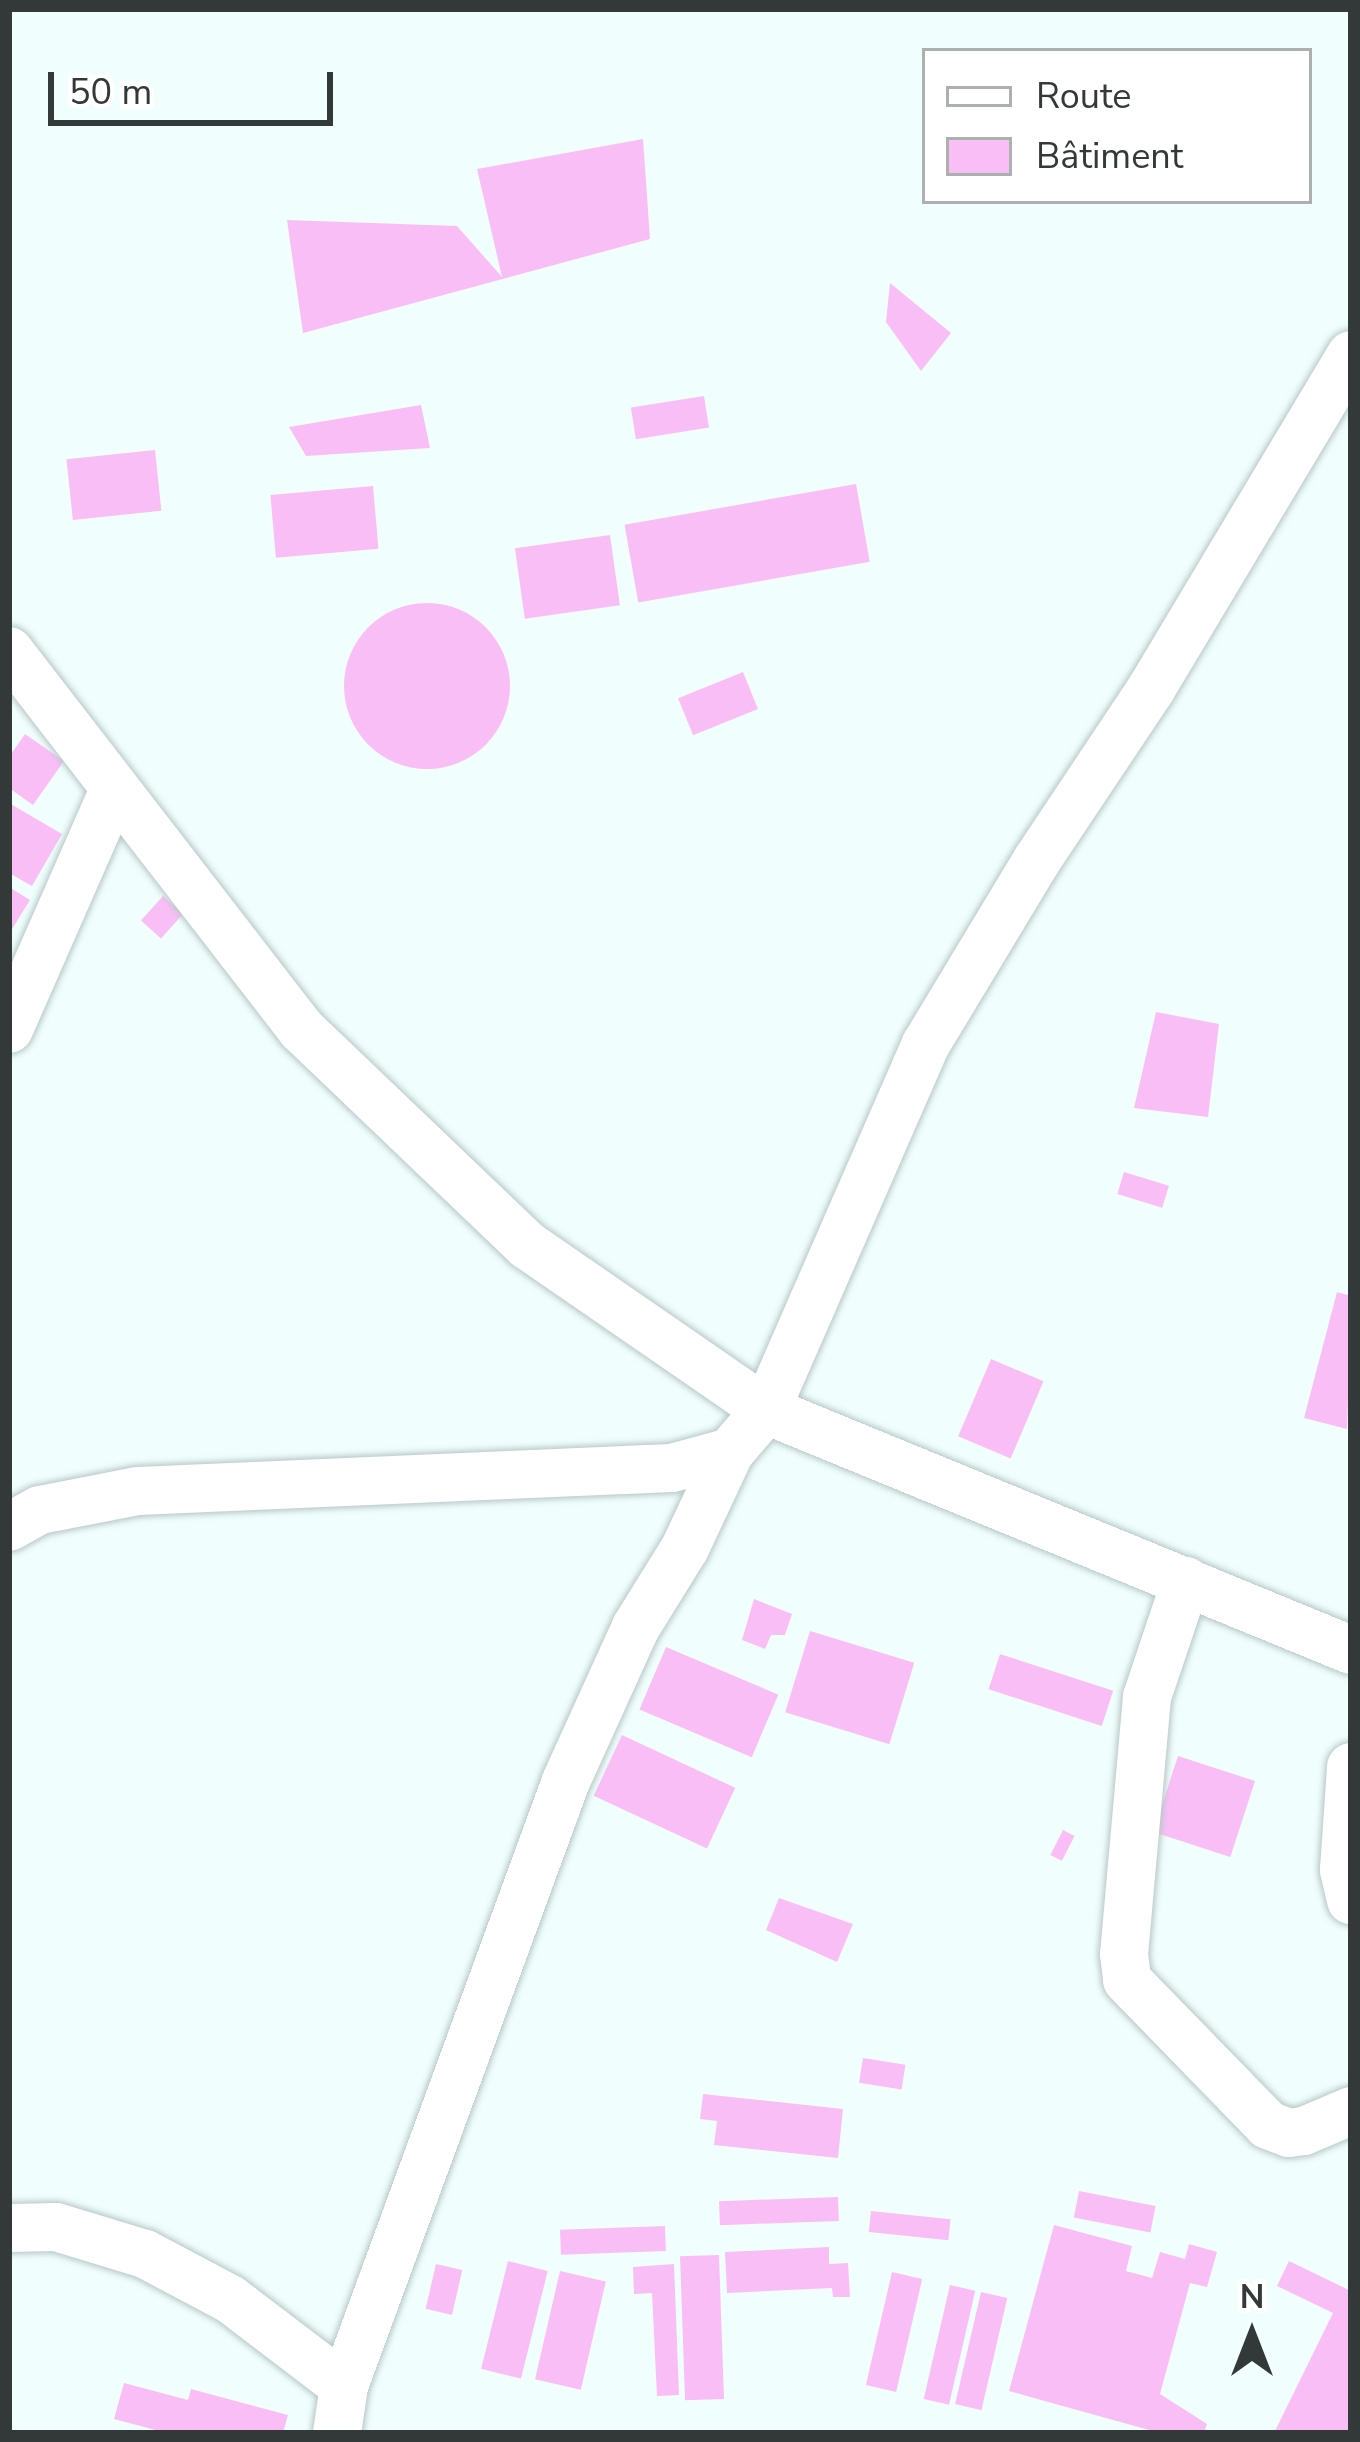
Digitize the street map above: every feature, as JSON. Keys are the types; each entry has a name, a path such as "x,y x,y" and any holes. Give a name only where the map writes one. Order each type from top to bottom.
{"street":[{"path":"9,2228 56,2227 145,2254 230,2299 340,2409 566,1781 636,1627 685,1548 730,1452 766,1410 926,1044 1037,860 1151,689 1351,356"},
{"path":"9,651 301,1029 526,1245 766,1410 995,1509 1351,1650"},
{"path":"9,1029 115,788"},
{"path":"9,1527 40,1510 138,1491 672,1468 730,1452"},
{"path":"1186,1581 1147,1696 1124,1954 1127,1980 1268,2125 1288,2133 1304,2131 1351,2111"},
{"path":"1351,1767 1344,1870 1351,1900"}],"building":[{"path":"643,139 650,239 303,333 287,220 457,226 502,277 477,169"},
{"path":"890,283 951,333 921,371 886,322"},
{"path":"704,396 709,428 636,439 631,408"},
{"path":"421,405 430,448 306,456 289,427"},
{"path":"155,450 161,511 73,520 66,459"},
{"path":"856,484 870,562 638,603 625,525"},
{"path":"373,486 378,549 276,558 270,495"},
{"path":"610,535 620,605 525,619 515,548"},
{"path":"427,603 459,610 485,628 503,654 510,686 503,718 485,744 459,762 427,769 395,762 369,744 351,718 344,686 351,654 369,628 395,610"},
{"path":"743,672 758,709 693,735 678,698"},
{"path":"25,734 64,761 33,805 9,788 9,757"},
{"path":"9,803 62,834 32,886 9,873"},
{"path":"9,887 30,900 9,934"},
{"path":"163,896 183,914 161,939 141,921"},
{"path":"1156,1012 1219,1024 1208,1117 1134,1108"},
{"path":"1124,1172 1169,1186 1162,1208 1117,1194"},
{"path":"1337,1292 1351,1296 1347,1429 1304,1418"},
{"path":"991,1359 1043,1381 1011,1459 958,1436"},
{"path":"754,1599 792,1614 785,1635 771,1635 765,1649 742,1640"},
{"path":"810,1631 914,1663 889,1744 785,1712"},
{"path":"666,1647 778,1695 752,1757 639,1710"},
{"path":"1000,1654 1113,1691 1102,1726 989,1689"},
{"path":"622,1735 735,1788 707,1849 594,1796"},
{"path":"1178,1756 1255,1781 1230,1857 1153,1832"},
{"path":"1063,1830 1075,1836 1062,1861 1050,1855"},
{"path":"779,1898 853,1924 837,1962 766,1930"},
{"path":"863,2058 905,2065 902,2089 859,2083"},
{"path":"703,2094 843,2109 838,2158 714,2145 717,2121 700,2119"},
{"path":"1079,2191 1156,2206 1150,2232 1074,2218"},
{"path":"838,2197 839,2221 720,2225 719,2201"},
{"path":"871,2211 951,2219 948,2240 869,2232"},
{"path":"1054,2225 1132,2246 1126,2271 1152,2278 1160,2252 1185,2259 1189,2244 1217,2252 1207,2287 1190,2283 1160,2394 1207,2424 1204,2433 1160,2433 1009,2391"},
{"path":"665,2226 666,2251 561,2255 560,2230"},
{"path":"829,2247 829,2264 848,2263 850,2297 833,2297 832,2288 727,2293 725,2252"},
{"path":"719,2255 724,2399 685,2400 680,2256"},
{"path":"508,2261 548,2271 521,2379 481,2369"},
{"path":"1289,2261 1351,2291 1351,2433 1274,2433 1333,2313 1277,2286"},
{"path":"436,2264 462,2270 452,2315 426,2309"},
{"path":"674,2264 679,2395 657,2396 652,2293 634,2294 633,2267"},
{"path":"560,2271 606,2282 581,2390 535,2379"},
{"path":"892,2272 922,2279 896,2392 866,2385"},
{"path":"950,2285 975,2291 949,2405 924,2399"},
{"path":"981,2292 1007,2298 981,2410 955,2404"},
{"path":"124,2383 188,2400 191,2389 288,2415 283,2433 167,2433 114,2419"}]}
